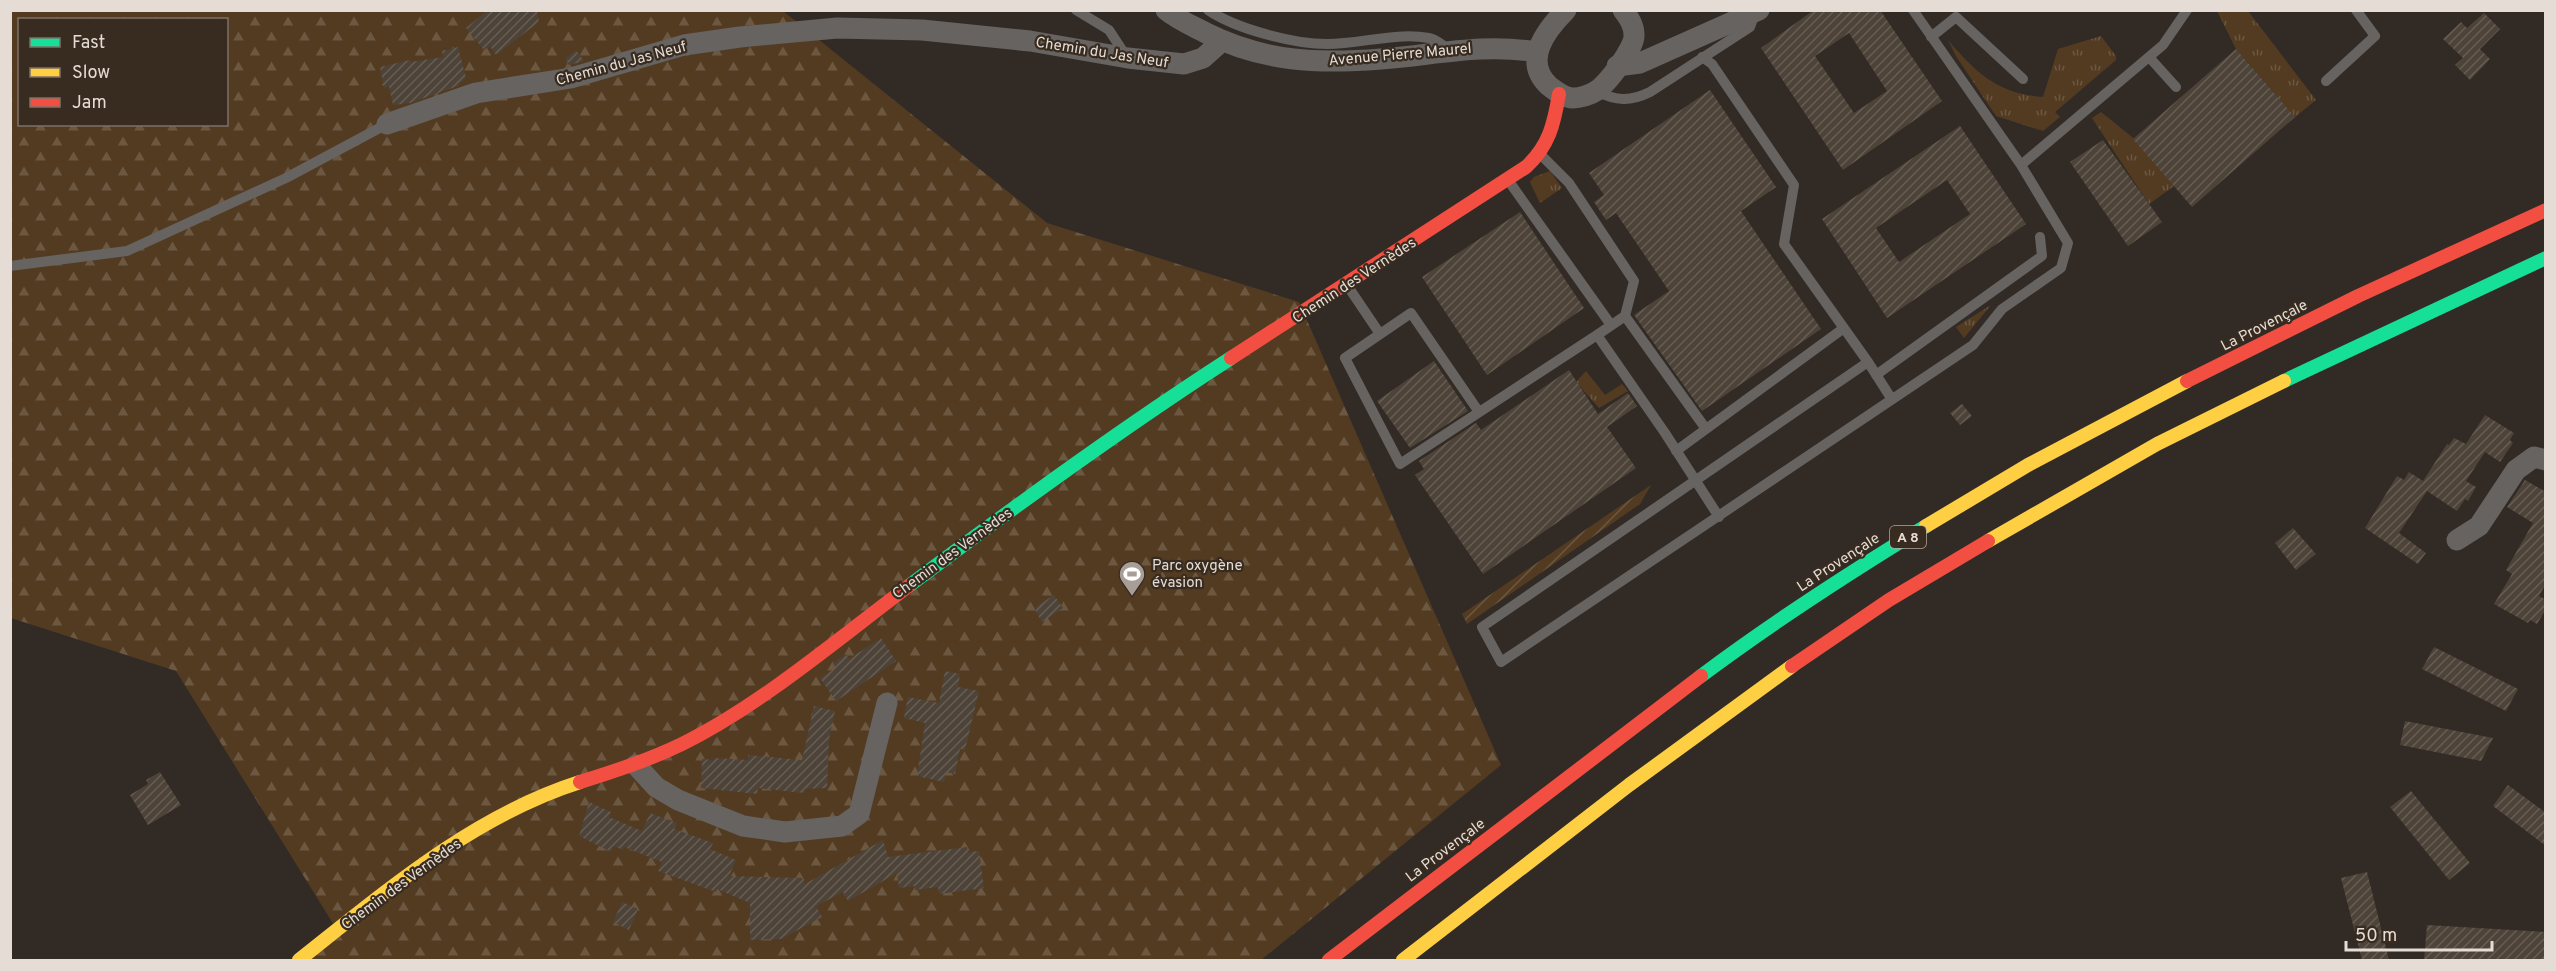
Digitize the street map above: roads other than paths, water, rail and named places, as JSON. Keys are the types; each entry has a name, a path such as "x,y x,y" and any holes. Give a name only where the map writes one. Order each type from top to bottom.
{"main road":[{"path":"1541,155 1549,142 1559,94"},
{"name":"Chemin des Vernèdes","path":"299,960 399,881 457,841 546,793 636,765 684,743 759,697 1091,451 1508,180 1541,155"},
{"name":"La Provençale","path":"1329,960 1740,646 1878,555 2028,465 2175,388 2358,296 2546,210"},
{"path":"1403,960 1620,792 1745,699 1889,600 2157,444 2351,348 2546,258"}],"street":[{"name":"Avenue Pierre Maurel","path":"1166,10 1222,41 1279,59 1330,62 1502,47 1536,52"},
{"path":"1566,10 1551,26 1536,52 1538,68 1546,83 1559,94 1572,98 1596,91 1629,51 1635,38 1630,20 1623,10"},
{"path":"1617,66 1640,63 1757,12"},
{"name":"Chemin du Jas Neuf","path":"387,124 476,93 571,78 684,45 837,28 922,30 1030,41 1128,58 1184,64 1203,58 1222,41"},
{"path":"2457,540 2479,526 2516,470 2534,457 2546,460"},
{"path":"636,765 656,788 678,800 743,826 785,832 842,826 859,814 886,703"}],"lane":[{"path":"1076,10 1109,30 1128,58"},
{"path":"1208,10 1218,17 1267,35 1327,44 1391,38 1431,38 1452,51"},
{"path":"1868,362 1482,627 1501,662 1973,345 2002,309 2061,268 2068,243 2020,165 1913,10"},
{"path":"2020,165 2163,45 2187,10"},
{"path":"2326,81 2375,36 2356,10"},
{"path":"1596,91 1611,99 1636,99 1750,27 1757,12"},
{"path":"1931,36 1956,17 2022,79"},
{"path":"1702,57 1712,64 1794,185 1784,244 1892,398"},
{"path":"2149,57 2176,87"},
{"name":"Chemin du Jas Neuf","path":"10,266 127,251 286,178 387,124"},
{"path":"1479,412 1411,313 1346,358 1400,464 1625,316 1634,281 1569,183 1541,155"},
{"path":"1508,180 1611,325"},
{"path":"1876,375 2042,256 2040,237"},
{"path":"1347,285 1380,334"},
{"path":"1625,316 1706,429"},
{"path":"1676,451 1844,328"},
{"path":"1597,335 1719,517"}],"place":[{"name":"Parc oxygène évasion","path":"1132,597"}]}
